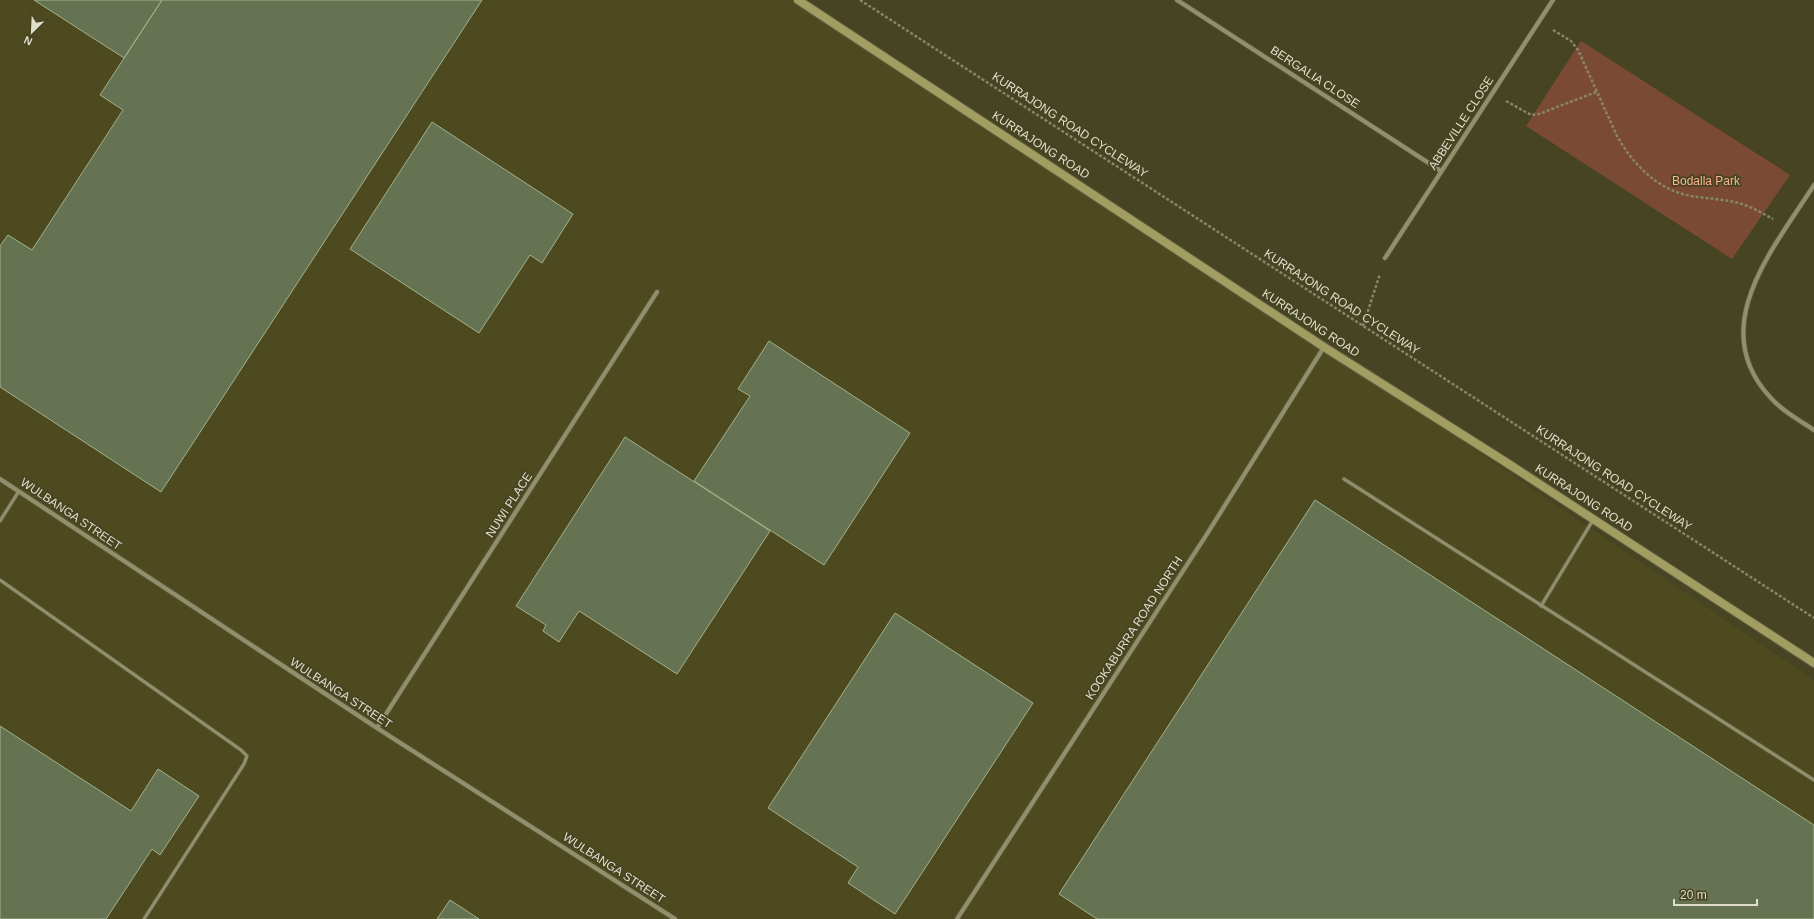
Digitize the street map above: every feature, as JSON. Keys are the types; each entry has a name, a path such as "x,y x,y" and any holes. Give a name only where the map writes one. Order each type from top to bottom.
{"main road":[{"name":"KURRAJONG ROAD","path":"798,0 1324,346 1814,663"}],"street":[{"name":"BERGALIA CLOSE","path":"1177,0 1441,171"},
{"name":"ABBEVILLE CLOSE","path":"1385,258 1553,0"},
{"path":"1814,185 1757,275 1747,300 1743,326 1743,338 1749,363 1759,384 1786,412 1814,430"},
{"name":"NUWI PLACE","path":"377,728 657,292"},
{"name":"KOOKABURRA ROAD NORTH","path":"957,919 1208,534 1324,346"},
{"name":"WULBANGA STREET","path":"0,479 377,728 675,919"}],"lane":[{"path":"1344,479 1814,780"},
{"path":"0,521 19,491"},
{"path":"1541,606 1593,519"},
{"path":"0,580 241,750 246,756 240,770 144,919"}],"path":[{"name":"KURRAJONG ROAD CYCLEWAY","path":"860,0 1814,618"},
{"path":"1540,21 1574,45 1624,149 1647,174 1660,184 1672,190 1689,195 1745,205 1788,226"},
{"path":"1493,93 1531,114 1539,114 1596,92"},
{"path":"1363,326 1385,258"}],"shaded area":[{"path":"0,0 798,0 1324,347 1814,680 1814,919 0,919"}],"green space":[{"name":"Bodalla Park","path":"1581,41 1790,175 1732,259 1526,126"}],"building":[{"path":"34,0 162,0 124,58"},
{"path":"162,0 482,0 161,492 0,387 0,246 8,235 32,250 123,110 100,95"},
{"path":"432,122 573,214 542,263 530,255 479,333 350,249"},
{"path":"769,341 910,433 824,565 694,481 750,396 738,389"},
{"path":"625,437 770,531 677,674 579,611 559,642 543,631 546,625 516,606"},
{"path":"1315,500 1814,825 1814,919 1097,919 1059,894"},
{"path":"895,613 1033,703 895,914 848,883 858,867 768,808"},
{"path":"0,726 131,811 158,769 199,796 160,855 152,849 106,919 0,919"},
{"path":"450,900 479,919 437,919"}]}
